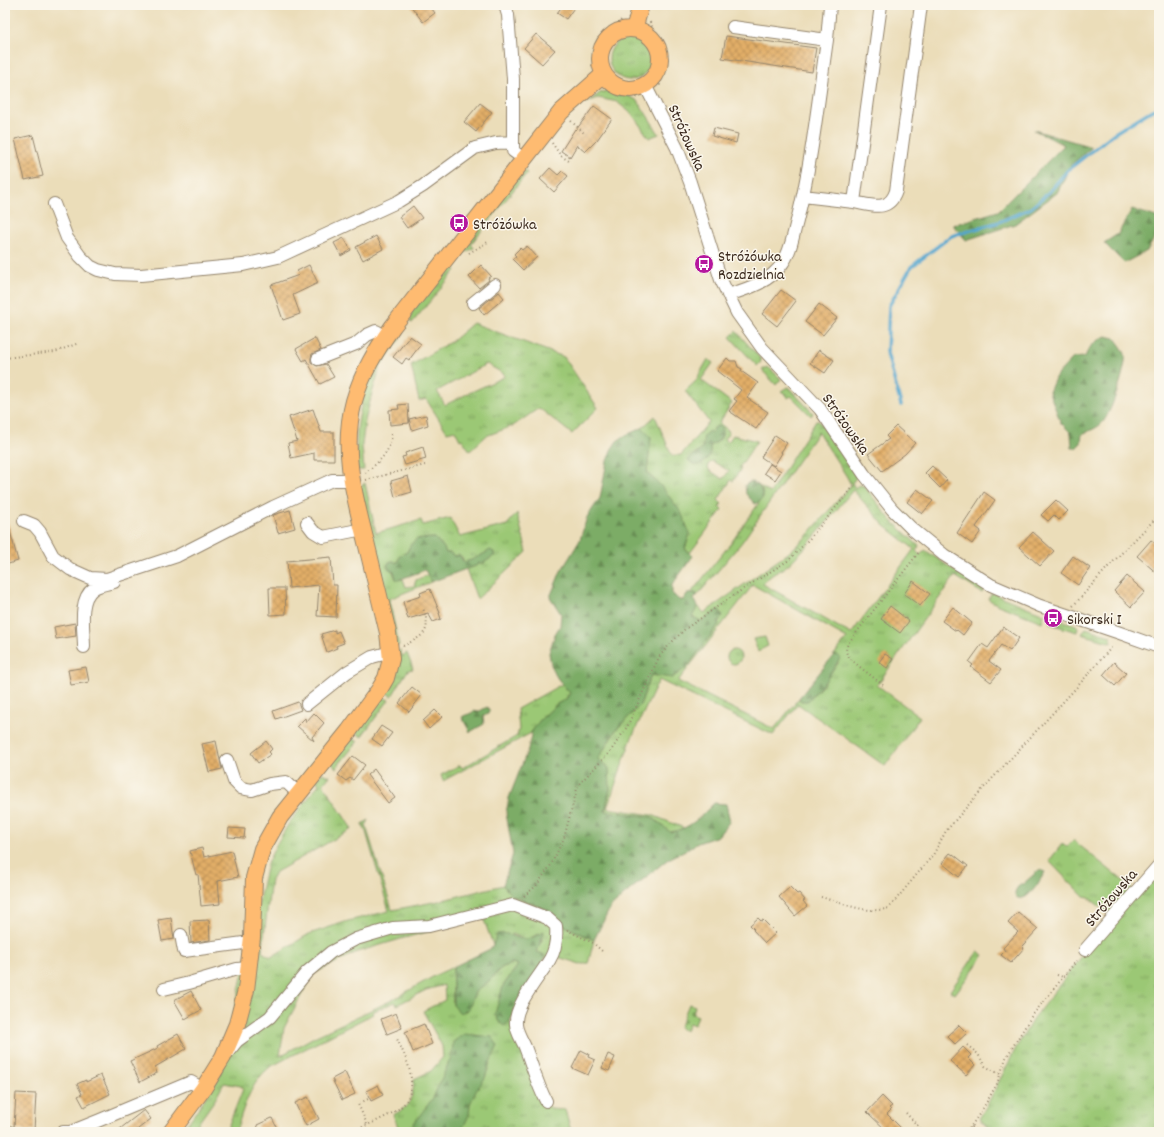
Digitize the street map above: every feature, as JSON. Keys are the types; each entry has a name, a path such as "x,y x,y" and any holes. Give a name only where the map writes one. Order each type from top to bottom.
{"main road":[{"path":"634,29 640,8"},
{"path":"171,1132 203,1089 223,1057 237,1024 246,990 249,968 254,878 260,856 268,836 298,793 350,731 379,690 397,649 388,633 363,530 360,478 348,440 354,401 363,375 386,337 561,112 598,70 600,63 600,52 605,42 613,34 623,29 634,29 646,33 655,42 660,53 659,66 654,77 642,92 634,89 622,88 611,83 598,70"}],"street":[{"path":"505,5 508,15 513,79 513,151 524,159"},
{"path":"728,295 752,288 769,277 782,264 791,245 807,176 827,40 830,5"},
{"path":"854,202 881,5"},
{"path":"803,196 854,202 878,207 887,204 894,198 922,5"},
{"path":"733,27 827,40"},
{"name":"Stróżowska","path":"642,92 672,137 690,182 716,266 728,295 743,322 762,348 820,409 871,483 892,509 911,528 944,556 992,585 1024,600 1068,616 1120,632 1159,648"},
{"path":"54,204 67,238 85,261 90,266 98,270 115,274 141,275 243,265 278,257 399,202 475,148 496,143 513,142"},
{"path":"473,303 495,285"},
{"path":"318,359 356,344 366,335 376,331 386,337"},
{"path":"24,520 34,525 40,532 53,556 70,569 90,578 106,579 176,556 273,507 332,480 360,478"},
{"path":"307,523 313,531 323,537 363,530"},
{"path":"84,647 83,608 85,598 93,589 115,581 125,572"},
{"path":"307,704 347,672 372,657 397,649"},
{"path":"227,760 234,781 241,788 252,790 270,784 286,782 298,793"},
{"name":"Stróżowska","path":"1085,950 1159,865"},
{"path":"223,1057 237,1041 270,1017 307,972 331,952 356,939 393,928 429,926 513,905 547,918 556,926 557,941 551,959 539,975 518,1010 516,1024 537,1083 546,1101"},
{"path":"181,935 184,951 251,942"},
{"path":"164,989 237,969 249,968"},
{"path":"63,1132 70,1132 191,1082 203,1089"},
{"path":"5,1131 9,1132"}],"path":[{"path":"598,70 598,43 604,33 618,24 627,8 640,8"},
{"path":"602,90 606,88 633,95 642,92"},
{"path":"568,118 585,134"},
{"path":"552,143 561,156 568,162"},
{"path":"464,255 488,242"},
{"path":"5,358 55,352 79,343"},
{"path":"360,478 386,454 392,441 392,433"},
{"path":"360,478 425,465"},
{"path":"513,905 536,886 551,865 564,838 578,786 610,752 627,727 659,657 685,629 742,589 789,560 810,538 855,485"},
{"path":"1068,616 1070,609 1159,515"},
{"path":"883,685 846,653 846,648 849,642 919,552"},
{"path":"397,649 425,632 427,622 423,608"},
{"path":"821,897 865,909 881,911 889,908 933,855 946,831 983,788 1111,648"},
{"path":"556,926 593,944 602,951"},
{"path":"967,1132 997,1084 1006,1058 1032,1017 1085,950"},
{"path":"1057,974 1063,976"},
{"path":"351,1132 394,1112 405,1103 410,1092 411,1079 407,1062 397,1039"},
{"path":"967,1045 978,1054 989,1070 1000,1074"},
{"path":"367,1124 358,1104 370,1098"},
{"path":"906,1113 923,1132"},
{"path":"970,1127 978,1132"},
{"path":"254,1132 259,1129"}],"green space":[{"path":"630,38 645,44 651,59 645,74 630,80 615,74 609,59 615,44"},
{"path":"608,91 631,97 638,101 659,134 649,138 632,114 617,102 598,98 586,103 600,93"},
{"path":"1034,130 1092,147 1071,165 1057,193 1015,224 966,240 953,225 998,211 1064,145"},
{"path":"525,171 527,173 471,244 474,248 457,256 521,173"},
{"path":"1132,209 1159,218 1159,230 1147,251 1124,263 1104,243 1118,234"},
{"path":"451,266 456,270 412,323 410,322 412,311"},
{"path":"473,323 564,357 598,408 572,434 539,408 513,426 486,436 470,451 462,439 460,440 455,430 447,432 426,399 419,401 411,365 452,341","holes":["487,364 504,374 504,377 445,405 437,391"]},
{"path":"736,331 760,358 761,362 757,366 730,337"},
{"path":"1106,336 1115,338 1125,354 1124,368 1118,388 1103,422 1096,428 1082,434 1081,443 1076,448 1072,448 1071,433 1061,423 1049,392 1056,376 1073,358 1085,357 1093,344"},
{"path":"395,337 400,339 381,365 365,421 362,445 364,470 357,470 357,429 363,393 389,343"},
{"path":"708,359 713,363 701,380 732,403 719,423 728,430 729,433 724,439 728,442 733,435 757,441 739,468 741,469 733,481 731,480 718,500 722,504 719,507 722,510 690,553 685,549 661,486 647,473 651,437 642,428 655,416 672,456 681,455 709,422 685,391 695,382","holes":["717,426 721,427 717,442 710,446 708,457 693,464 688,459 695,453 701,451 703,445 714,428","712,461 729,471 723,479 709,470 708,465"]},
{"path":"768,367 781,379 776,385 762,370"},
{"path":"788,387 813,413 811,416 791,396 788,398 781,391"},
{"path":"816,421 819,421 858,475 852,483 855,488 859,485 864,486 890,519 919,546 916,551 920,555 925,550 958,573 983,587 984,589 982,593 955,576 877,685 920,717 885,766 798,704 773,735 659,680 632,737 607,808 652,815 684,828 679,831 670,832 652,817 605,811 610,789 598,759 616,730 640,705 651,675 660,677 687,667 719,624 702,622 691,617 698,606 704,613 787,554 805,538 851,485 818,432 742,542 697,596 696,593 690,594 731,543 763,497 762,490 756,484 770,493","holes":["853,490 884,525 914,549 851,634 763,584 787,566 798,555 815,537","753,585 847,638 833,656 837,655 838,664 821,687 805,699 801,701 799,698 774,729 678,681"]},
{"path":"717,426 721,427 722,437 710,446 710,455 707,459 699,465 690,462 688,459 703,447 704,436 709,431 712,433 714,428"},
{"path":"642,428 651,437 647,473 661,486 681,512 690,534 685,549 693,556 672,585 672,593 679,600 683,600 687,594 696,593 697,596 694,599 698,606 692,617 702,621 719,609 723,616 718,622 719,624 687,667 672,678 651,675 640,705 615,731 598,759 609,768 610,789 605,811 652,817 670,832 677,831 689,825 714,803 726,804 730,821 718,836 698,843 667,860 624,895 610,908 594,940 561,924 550,911 511,895 503,885 513,854 506,813 509,798 528,749 532,731 540,720 557,704 566,699 570,693 552,669 549,653 555,634 560,626 561,614 550,597 561,571 580,540 587,517 600,498 607,461 611,450 617,441"},
{"path":"750,482 755,483 761,489 763,497 755,504 746,494 745,485"},
{"path":"365,483 376,533 421,520 423,525 450,518 460,537 507,525 517,513 527,552 477,599 466,569 476,566 479,563 482,564 491,557 488,552 476,559 464,562 462,557 446,553 444,548 435,538 417,539 411,544 407,552 400,556 397,563 393,561 389,562 396,579 403,579 406,587 414,586 416,580 428,575 431,582 389,599 399,645 395,647 359,487"},
{"path":"435,538 444,548 446,553 450,553 454,556 459,555 464,562 474,559 490,550 494,552 494,556 482,564 479,563 476,566 431,582 425,570 398,580 396,579 394,572 388,568 389,562 393,561 397,563 400,556 407,552 411,544 417,539"},
{"path":"992,593 1044,614 1042,622 998,605 988,599"},
{"path":"1054,618 1076,625 1078,627 1077,632 1050,624"},
{"path":"1086,628 1110,636 1112,643 1082,634"},
{"path":"765,637 768,646 758,651 753,639"},
{"path":"400,650 402,656 407,653 413,669 408,670 392,696 385,692 397,653"},
{"path":"731,650 737,650 741,654 741,660 737,664 731,664 727,660 727,654"},
{"path":"837,655 840,657 839,660 827,679 808,701 801,701 799,698 833,656"},
{"path":"562,684 570,693 566,699 557,704 531,733 443,781 441,775 460,765 462,768 517,736 519,729 517,709"},
{"path":"383,697 389,700 361,737 356,732"},
{"path":"487,707 490,711 483,717 484,724 470,732 462,717 474,711 478,712"},
{"path":"351,739 358,741 336,768 332,762"},
{"path":"322,773 330,776 323,784 352,829 276,872 271,880 262,952 271,957 309,934 348,921 389,911 366,832 362,824 369,820 366,826 392,910 439,901 503,885 511,895 550,911 561,924 594,940 588,964 580,964 555,956 547,959 537,952 539,944 543,939 539,933 526,939 520,938 513,934 493,945 483,917 357,952 315,973 305,988 284,1028 280,1056 314,1037 390,1001 453,967 453,1005 468,1010 475,992 489,981 501,968 512,963 518,965 503,986 510,1021 541,1100 557,1110 565,1109 571,1132 399,1132 393,1115 404,1108 410,1101 414,1079 431,1071 443,1057 442,1046 423,1011 445,1000 444,985 426,990 397,1005 395,1002 372,1012 373,1014 270,1067 263,1073 252,1089 236,1132 226,1132 243,1089 241,1086 224,1083 216,1098 192,1132 180,1132 191,1119 220,1076 267,864 289,823 319,784 316,780"},
{"path":"1073,840 1132,888 1111,915 1089,898 1084,897 1049,861 1062,844 1067,847"},
{"path":"1159,867 1159,1132 995,1132 979,1119 1033,1019 1086,951"},
{"path":"1040,869 1045,872 1032,891 1023,898 1016,897 1015,892 1020,884 1023,884"},
{"path":"544,931 537,952 543,954 545,959 510,1021 504,1026 499,1022 495,1014 503,986 518,965 512,963 501,968 489,981 475,992 468,1010 460,1013 453,1005 453,967 490,949 497,934 502,933 528,939"},
{"path":"978,951 984,955 955,994 950,991"},
{"path":"689,1004 695,1006 693,1014 698,1016 694,1025 689,1023 686,1031 679,1028"},
{"path":"464,1034 492,1037 498,1046 491,1060 485,1078 476,1091 470,1104 469,1115 461,1132 410,1132 414,1123 433,1098 452,1055 453,1042"}],"building":[{"path":"410,5 429,5 435,13 423,22"},
{"path":"563,5 576,5 566,19 557,13"},
{"path":"536,34 555,50 542,64 524,48"},
{"path":"726,36 816,48 812,72 722,58"},
{"path":"480,103 492,112 476,132 464,122"},
{"path":"594,106 612,119 597,140 585,152 577,145 570,157 561,151 575,129 576,130"},
{"path":"714,128 738,134 736,143 712,136"},
{"path":"33,135 43,176 25,180 15,139"},
{"path":"550,168 558,175 562,171 568,176 554,192 540,179"},
{"path":"413,206 422,218 407,228 399,217"},
{"path":"376,236 383,249 363,260 356,247"},
{"path":"344,238 351,250 341,256 334,243"},
{"path":"527,246 537,257 523,270 512,259 516,256 514,254 520,248 522,250"},
{"path":"309,265 318,283 293,295 300,314 283,320 271,285 299,275 297,271"},
{"path":"481,265 491,276 488,278 489,280 479,288 469,277"},
{"path":"781,290 796,301 777,326 762,314"},
{"path":"499,292 504,298 484,315 479,308"},
{"path":"819,304 837,318 823,335 805,322"},
{"path":"410,336 421,344 409,360 406,358 402,364 393,357"},
{"path":"315,338 321,350 312,354 311,362 317,366 326,364 334,377 320,384 306,359 303,361 296,349"},
{"path":"819,350 834,360 825,373 810,363"},
{"path":"727,358 730,361 736,361 738,367 742,369 741,371 758,383 747,398 768,412 756,429 729,411 737,401 734,399 741,390 717,371"},
{"path":"408,404 409,423 390,425 389,410 399,409 398,405"},
{"path":"313,409 321,432 334,432 334,460 314,460 314,453 291,458 288,443 297,441 289,417"},
{"path":"426,415 428,425 412,430 409,419"},
{"path":"896,426 915,443 905,454 882,471 868,454 889,439 886,436"},
{"path":"775,435 787,443 774,466 761,457"},
{"path":"423,447 426,459 405,465 402,457 406,456 405,453"},
{"path":"770,464 781,471 775,480 764,473"},
{"path":"932,466 947,480 940,488 925,473"},
{"path":"408,476 412,492 395,497 391,481"},
{"path":"917,489 933,501 922,514 907,502"},
{"path":"984,492 995,500 976,527 981,531 972,544 957,533"},
{"path":"1056,500 1068,511 1059,520 1054,515 1048,521 1041,515"},
{"path":"290,510 295,528 278,533 273,515"},
{"path":"5,523 8,523 18,561 5,565"},
{"path":"1033,532 1054,551 1040,566 1019,547"},
{"path":"1151,540 1159,546 1159,575 1137,556"},
{"path":"1073,556 1090,568 1078,585 1061,573"},
{"path":"331,557 333,585 337,585 336,617 317,616 319,585 289,588 287,561"},
{"path":"1127,576 1145,592 1131,607 1114,591"},
{"path":"913,581 930,594 920,606 904,594"},
{"path":"269,588 285,588 286,614 270,615"},
{"path":"430,589 441,619 433,622 428,613 408,619 403,602 421,596 420,593"},
{"path":"890,606 909,621 900,633 881,619"},
{"path":"953,607 972,623 963,635 942,621"},
{"path":"75,623 76,636 56,639 54,627"},
{"path":"1003,627 1019,638 1010,651 1001,645 989,661 1001,670 991,682 971,667 973,665 969,662 982,644 988,648"},
{"path":"335,630 335,633 339,631 344,643 327,652 321,634"},
{"path":"885,654 893,659 887,668 879,662"},
{"path":"1114,662 1126,673 1115,686 1103,675"},
{"path":"86,667 89,682 71,685 68,670"},
{"path":"412,687 422,695 409,712 399,703"},
{"path":"298,702 301,710 276,719 273,711"},
{"path":"435,710 442,717 429,729 423,721"},
{"path":"314,713 324,723 312,737 314,741 297,726 305,718 306,722"},
{"path":"381,726 392,733 382,746 372,739"},
{"path":"216,741 222,769 209,772 202,744"},
{"path":"266,741 272,749 269,752 271,754 258,763 251,753"},
{"path":"353,756 365,765 353,780 350,778 346,781 338,775"},
{"path":"374,769 395,798 388,803 367,775"},
{"path":"229,828 245,829 244,838 228,837"},
{"path":"202,848 204,857 232,851 238,877 218,881 220,904 201,906 198,874 196,875 190,851"},
{"path":"950,853 968,866 959,877 942,863"},
{"path":"790,887 797,894 799,893 805,900 803,901 807,906 795,916 779,897"},
{"path":"1018,912 1038,929 1022,946 1024,948 1011,963 1001,955 1005,951 1003,948 1018,932 1008,923"},
{"path":"171,918 174,939 162,941 158,920"},
{"path":"758,918 761,921 763,920 776,933 765,943 750,925"},
{"path":"209,920 210,940 191,943 190,921"},
{"path":"191,991 201,1010 185,1019 174,1000"},
{"path":"396,1013 402,1028 387,1034 381,1019"},
{"path":"424,1024 432,1044 413,1052 405,1032"},
{"path":"959,1025 967,1033 955,1044 947,1036"},
{"path":"178,1034 186,1049 155,1067 157,1073 140,1082 130,1061 158,1048 157,1046"},
{"path":"963,1047 971,1055 968,1058 975,1065 966,1075 950,1061"},
{"path":"581,1050 589,1054 588,1057 595,1060 588,1075 572,1068"},
{"path":"608,1054 615,1057 609,1071 602,1068"},
{"path":"345,1072 355,1094 342,1100 332,1079"},
{"path":"101,1075 110,1094 84,1107 78,1096 82,1094 77,1084 86,1080 86,1082"},
{"path":"378,1085 383,1095 371,1101 366,1091"},
{"path":"16,1093 36,1094 34,1131 16,1130 14,1127"},
{"path":"882,1096 892,1106 889,1108 891,1110 887,1114 905,1132 888,1132 867,1112"},
{"path":"308,1097 319,1119 306,1126 295,1103"},
{"path":"144,1110 151,1119 134,1132 116,1132"},
{"path":"272,1118 279,1132 260,1132 257,1125"}],"waterway":[{"path":"5,7 11,5"},
{"path":"901,405 887,353 889,306 911,267 951,236 999,222 1031,208 1049,192 1068,170 1113,134 1152,110 1159,108"}],"place":[{"name":"Stróżówka","path":"459,223"},
{"name":"Stróżówka Rozdzielnia","path":"704,264"},
{"name":"Sikorski I","path":"1053,618"}]}
